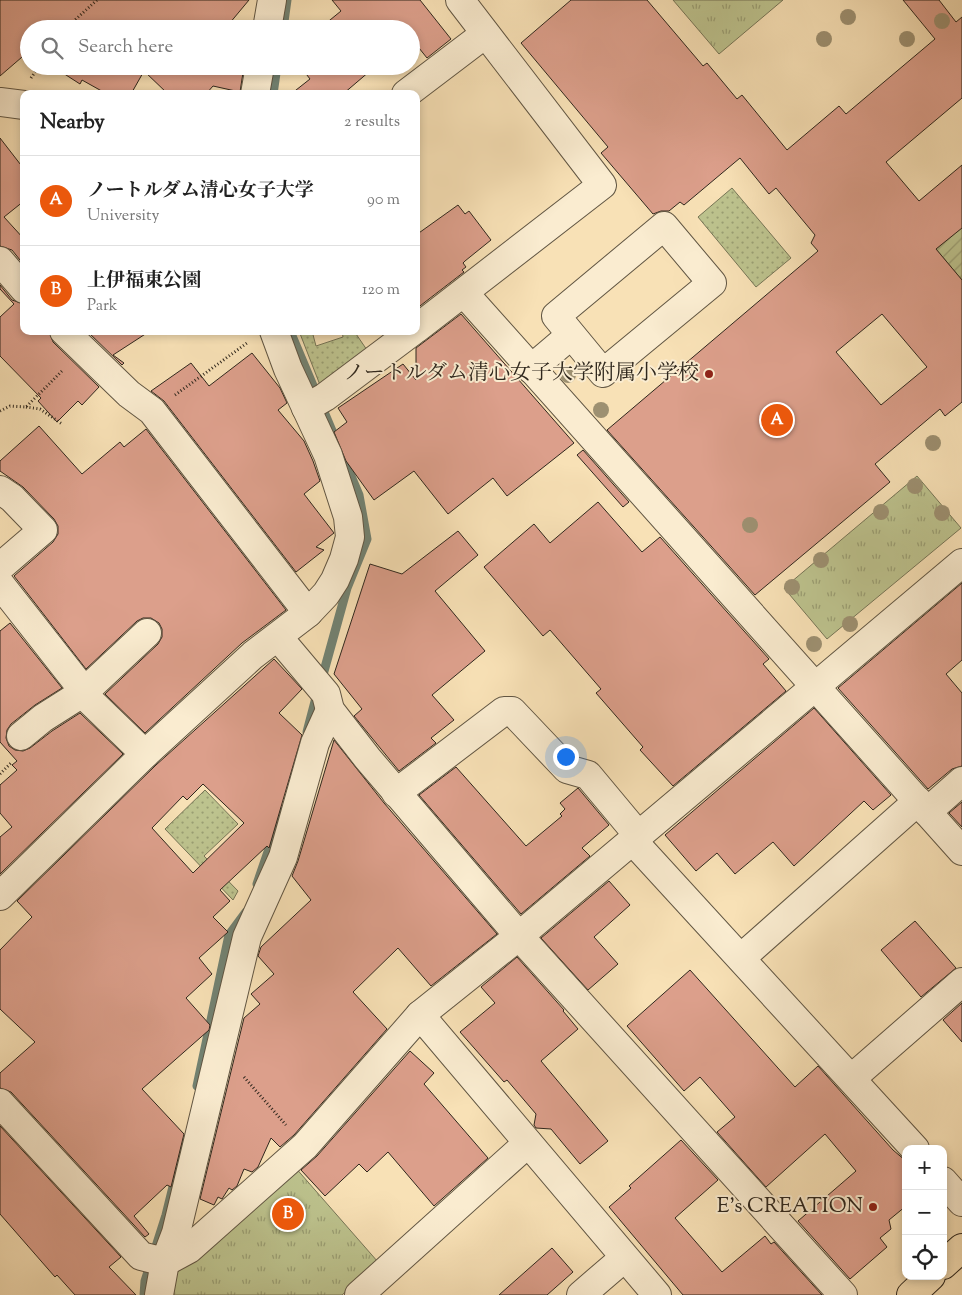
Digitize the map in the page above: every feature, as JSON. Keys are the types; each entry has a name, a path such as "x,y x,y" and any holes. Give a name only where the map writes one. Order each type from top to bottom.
{"highway":[{"path":"947,1261 962,1248"},
{"path":"910,1295 927,1280"}],"street":[{"path":"269,20 272,0"},
{"path":"420,325 464,293 602,184 460,0"},
{"path":"411,90 485,34"},
{"path":"256,90 258,75"},
{"path":"0,102 20,104"},
{"path":"664,226 712,283 603,373 571,335 556,316 664,226"},
{"path":"0,261 20,284"},
{"path":"464,293 962,851"},
{"path":"68,335 129,394 152,411 308,614"},
{"path":"0,896 145,754 253,655 308,614 326,594 335,580 344,559 350,537 348,518 328,455 315,403 288,370 275,335"},
{"path":"315,403 408,335"},
{"path":"531,369 571,335"},
{"path":"0,490 12,498 43,530 0,567"},
{"path":"154,1260 189,1249 305,1146 420,1015 519,936 962,563"},
{"path":"0,584 84,692 86,698 145,754"},
{"path":"21,736 43,718 84,692 147,633"},
{"path":"278,637 396,792 519,936 843,1295"},
{"path":"154,1260 176,1233 247,938 283,856 315,742 323,694"},
{"path":"396,792 504,712 512,711 567,769 588,775 635,838 741,958 911,1145"},
{"path":"741,958 922,807 962,782"},
{"path":"852,1078 962,982"},
{"path":"420,1015 657,1295"},
{"path":"0,1103 154,1260 159,1295"},
{"path":"359,1295 528,1143"},
{"path":"947,1185 962,1202"},
{"path":"581,1295 624,1258"}],"path":[{"path":"75,20 97,0"},
{"path":"152,411 248,343"},
{"path":"26,407 84,350"},
{"path":"0,411 10,406 40,409 62,424"},
{"path":"220,1052 224,1054 305,1146"}],"green space":[{"path":"673,0 783,0 719,54"},
{"path":"732,188 791,258 756,287 698,217"},
{"path":"962,227 962,280 936,249"},
{"path":"301,335 313,335 316,346 343,337 343,335 357,335 367,350 320,385"},
{"path":"917,476 961,528 827,639 784,588"},
{"path":"205,790 238,824 204,856 238,891 233,900 165,829"},
{"path":"294,1166 378,1262 342,1295 167,1295 170,1269"}],"building":[{"path":"0,0 249,0 232,20 20,20 20,59 0,76"},
{"path":"332,0 420,0 451,39 427,58 420,49 420,20 330,20 341,11"},
{"path":"571,0 647,0 703,66 707,63 737,99 742,95 787,150 839,106 846,114 935,39 903,0 939,0 956,22 962,17 962,98 886,162 919,201 962,165 962,228 936,249 962,280 962,402 945,416 940,409 875,464 890,482 755,595 607,430 818,251 811,243 815,235 776,188 769,194 740,158 684,205 680,202 669,211 653,214 601,153 608,147 521,43","holes":["882,314 927,367 881,405 836,352"]},
{"path":"66,75 142,75 133,90 100,90 82,80 80,84"},
{"path":"148,75 243,75 240,90 213,86 210,90 164,90"},
{"path":"307,75 365,75 348,90 296,90 310,79"},
{"path":"0,138 20,164 20,204 4,217 20,235 20,260 12,250 0,246"},
{"path":"458,205 465,214 469,211 491,240 463,263 466,267 462,270 464,272 420,306 420,232"},
{"path":"0,285 12,300 20,303 20,335 50,335 53,342 99,387 82,405 78,401 57,422 38,401 41,398 0,356 0,317 14,304 0,289"},
{"path":"461,314 574,443 507,496 493,478 448,514 414,471 374,500 346,461 334,432 347,422 338,408 403,364 416,380 416,348"},
{"path":"91,335 144,335 113,355 124,363 122,365"},
{"path":"252,353 280,388 287,403 278,410 304,441 313,461 320,481 304,494 334,533 316,547 324,550 296,572 164,401 151,391 191,363 209,386"},
{"path":"39,426 82,474 120,442 124,447 146,429 286,610 242,643 145,733 105,694 158,644 162,637 162,629 159,623 151,618 143,618 137,621 86,669 14,576 53,542 58,534 58,526 54,519 23,487 0,471 0,461"},
{"path":"583,450 629,502 623,507 577,455"},
{"path":"598,502 642,552 660,537 769,659 763,664 786,691 673,786 640,750 643,747 596,693 601,689 550,630 543,636 484,567 534,524 550,543"},
{"path":"458,531 478,555 435,591 485,651 432,695 454,720 431,738 436,743 399,771 354,716 362,709 334,674 370,564 402,574"},
{"path":"962,583 962,660 946,674 962,693 962,766 952,769 928,789 838,688"},
{"path":"10,623 62,688 35,705 11,724 7,730 6,738 9,746 15,750 23,751 30,748 80,713 123,754 0,874 0,837 12,827 0,813 0,785 17,770 12,765 17,761 0,742 0,631"},
{"path":"274,659 302,689 279,713 302,735 269,848 267,846 220,890 230,901 213,917 228,932 199,958 212,974 186,998 210,1025 209,1030 142,1089 184,1134 171,1187 167,1185 134,1216 149,1234 145,1237 11,1092 0,1088 0,1073 35,1042 0,1009 0,950 32,917 17,901 156,765","holes":["203,784 244,823 193,873 152,828 183,796 187,800"]},
{"path":"814,708 891,795 873,810 864,801 794,866 773,842 735,874 717,853 696,871 665,835"},
{"path":"334,740 384,803 497,934 431,986 398,948 353,992 387,1029 294,1135 280,1147 271,1138 258,1167 252,1172 244,1169 237,1186 232,1190 229,1188 222,1199 218,1197 214,1205 200,1199 244,1018 260,1004 251,994 274,974 258,956 261,947 311,900 292,876"},
{"path":"456,767 526,846 562,816 560,814 565,809 560,803 578,788 609,825 582,848 590,856 521,914 419,795"},
{"path":"962,802 962,827 949,813"},
{"path":"609,881 630,905 594,937 618,964 588,990 541,938"},
{"path":"915,921 956,968 921,997 881,950"},
{"path":"517,957 564,1010 578,1029 541,1061 608,1141 580,1164 551,1129 536,1128 534,1125 536,1114 507,1080 504,1082 460,1032 495,1003 481,987"},
{"path":"690,970 795,1087 818,1066 902,1158 902,1209 889,1220 891,1229 880,1238 887,1247 850,1279 798,1221 856,1171 825,1134 766,1187 717,1132 735,1117 700,1077 684,1091 627,1026"},
{"path":"962,1003 962,1042 943,1020"},
{"path":"410,1051 434,1073 424,1084 488,1158 434,1206 388,1152 367,1172 359,1164 325,1196 301,1170 317,1156"},
{"path":"0,1126 121,1257 109,1267 136,1295 75,1295 57,1275 55,1277 0,1214"},
{"path":"681,1140 718,1180 675,1218 722,1272 765,1236 771,1244 774,1242 822,1295 683,1295 609,1207 631,1188 629,1186"},
{"path":"552,1248 573,1272 547,1295 499,1295"}],"waterway":[{"path":"284,20 287,0"},
{"path":"274,90 276,75"},
{"path":"292,335 359,495 367,539 347,588 321,682"},
{"path":"307,732 317,694"},
{"path":"257,884 282,811"},
{"path":"197,1086 229,935 246,912"},
{"path":"144,1295 145,1281 166,1215 184,1142"}],"place":[{"name":"ノートルダム清心女子大学附属小学校","path":"709,374"},
{"name":"ノートルダム清心女子大学","path":"777,420"},
{"name":"E's CREATION","path":"873,1207"},
{"name":"上伊福東公園","path":"288,1214"}]}
